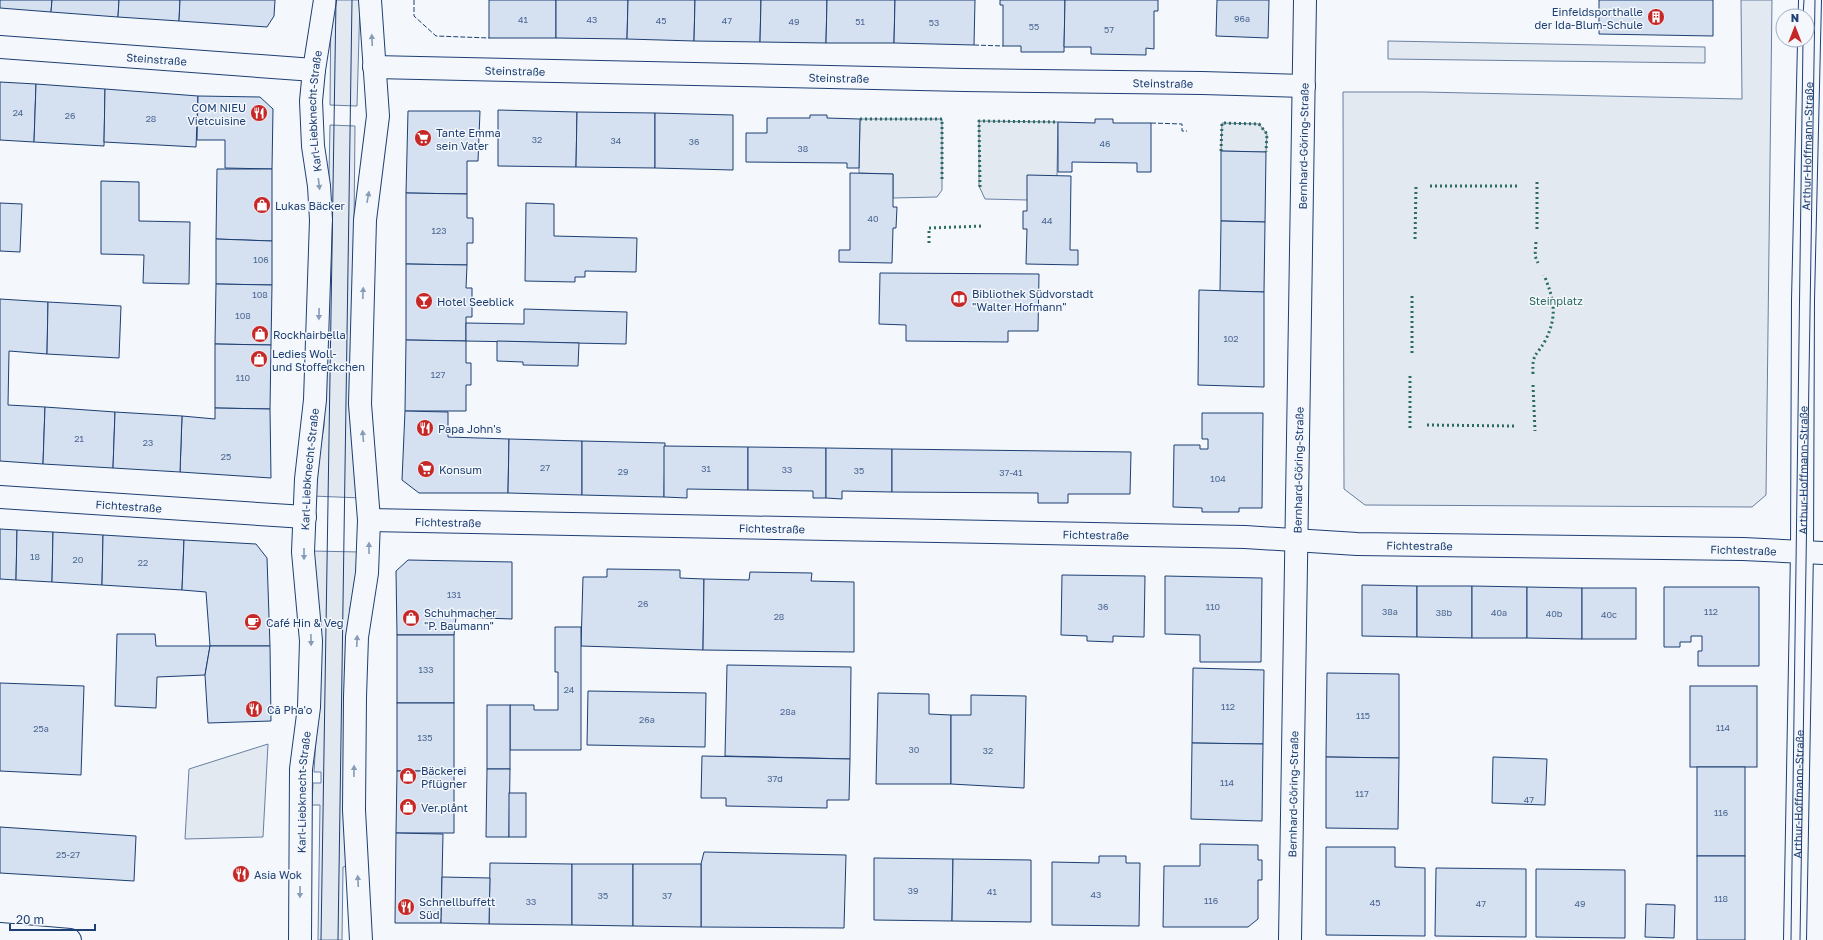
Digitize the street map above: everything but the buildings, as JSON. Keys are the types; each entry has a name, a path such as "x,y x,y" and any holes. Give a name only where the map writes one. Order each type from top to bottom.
{"street":[{"name":"Karl-Liebknecht-Straße","path":"300,940 301,773 309,707 311,669 310,619 304,563 306,479 315,400 321,220 319,186 313,146 311,108 314,70 325,0"},
{"path":"361,940 354,810 355,705 357,637 367,573 369,520 360,404 365,220 378,116 370,0"},
{"name":"Bernhard-Göring-Straße","path":"1290,940 1305,0"},
{"name":"Arthur-Hoffmann-Straße","path":"1795,940 1813,552 1803,300 1816,85 1810,0"},
{"name":"Steinstraße","path":"0,47 314,70"},
{"name":"Steinstraße","path":"374,67 1304,86"},
{"name":"Fichtestraße","path":"0,497 305,517"},
{"name":"Fichtestraße","path":"369,520 1238,537 1357,544 1743,549 1813,552"},
{"path":"0,934 70,940"}],"green space":[{"path":"331,0 360,0 357,106 330,105"},
{"name":"Steinplatz","path":"1741,0 1772,0 1766,495 1752,507 1365,505 1344,489 1343,92 1423,92 1742,99"},
{"path":"1388,41 1705,47 1705,63 1388,59"},
{"path":"860,119 942,119 942,190 937,197 893,198 893,174 859,173"},
{"path":"979,121 1058,122 1057,176 1027,200 985,199 979,186"},
{"path":"1222,123 1259,124 1267,134 1266,152 1221,151"},
{"path":"330,125 355,126 354,226 362,498 312,496 324,426"},
{"path":"311,551 360,552 360,564 350,608 347,642 347,866 343,867 342,940 318,940 320,805 312,805 313,783 321,783 321,772 314,772 316,738"},
{"path":"268,744 263,837 185,839 189,769"}],"tram line":[{"path":"321,940 336,0"},
{"path":"338,940 352,0"},
{"path":"1804,0 1804,8"},
{"path":"1800,940 1815,0"},
{"path":"1791,940 1803,48"}],"hedge":[{"path":"860,119 942,119 942,182"},
{"path":"980,187 979,121 1058,122"},
{"path":"1221,151 1222,123 1259,124 1267,134 1266,152"},
{"path":"1537,181 1537,229"},
{"path":"1415,239 1416,185"},
{"path":"1430,186 1519,186"},
{"path":"929,243 929,228 983,226"},
{"path":"1536,242 1535,256 1538,263"},
{"path":"1533,374 1533,362 1535,356 1545,341 1552,324 1552,300 1544,275"},
{"path":"1412,296 1412,353"},
{"path":"1410,373 1410,428"},
{"path":"1533,385 1535,431"},
{"path":"1427,425 1515,426"}],"fence":[{"path":"414,0 414,16 436,36 489,38"},
{"path":"974,45 1003,46"},
{"path":"1151,123 1182,124 1182,131 1187,131"}],"place":[{"name":"Einfeldsporthalle der Ida-Blum-Schule","path":"1656,17"},
{"name":"COM NIEU Vietcuisine","path":"259,113"},
{"name":"Tante Emma sein Vater","path":"423,138"},
{"name":"Lukas Bäcker","path":"262,205"},
{"name":"Bibliothek Südvorstadt \"Walter Hofmann\"","path":"959,299"},
{"name":"Hotel Seeblick","path":"424,301"},
{"name":"Rockhairbella","path":"260,334"},
{"name":"Ledies Woll- und Stoffeckchen","path":"259,359"},
{"name":"Papa John's","path":"425,428"},
{"name":"Konsum","path":"426,469"},
{"name":"Schuhmacher \"P. Baumann\"","path":"411,618"},
{"name":"Café Hin & Veg","path":"253,622"},
{"name":"Cā Pha'o","path":"254,709"},
{"name":"Bäckerei Pflügner","path":"408,776"},
{"name":"Ver.plånt","path":"408,807"},
{"name":"Asia Wok","path":"241,874"},
{"name":"Schnellbuffett Süd","path":"406,907"}]}
